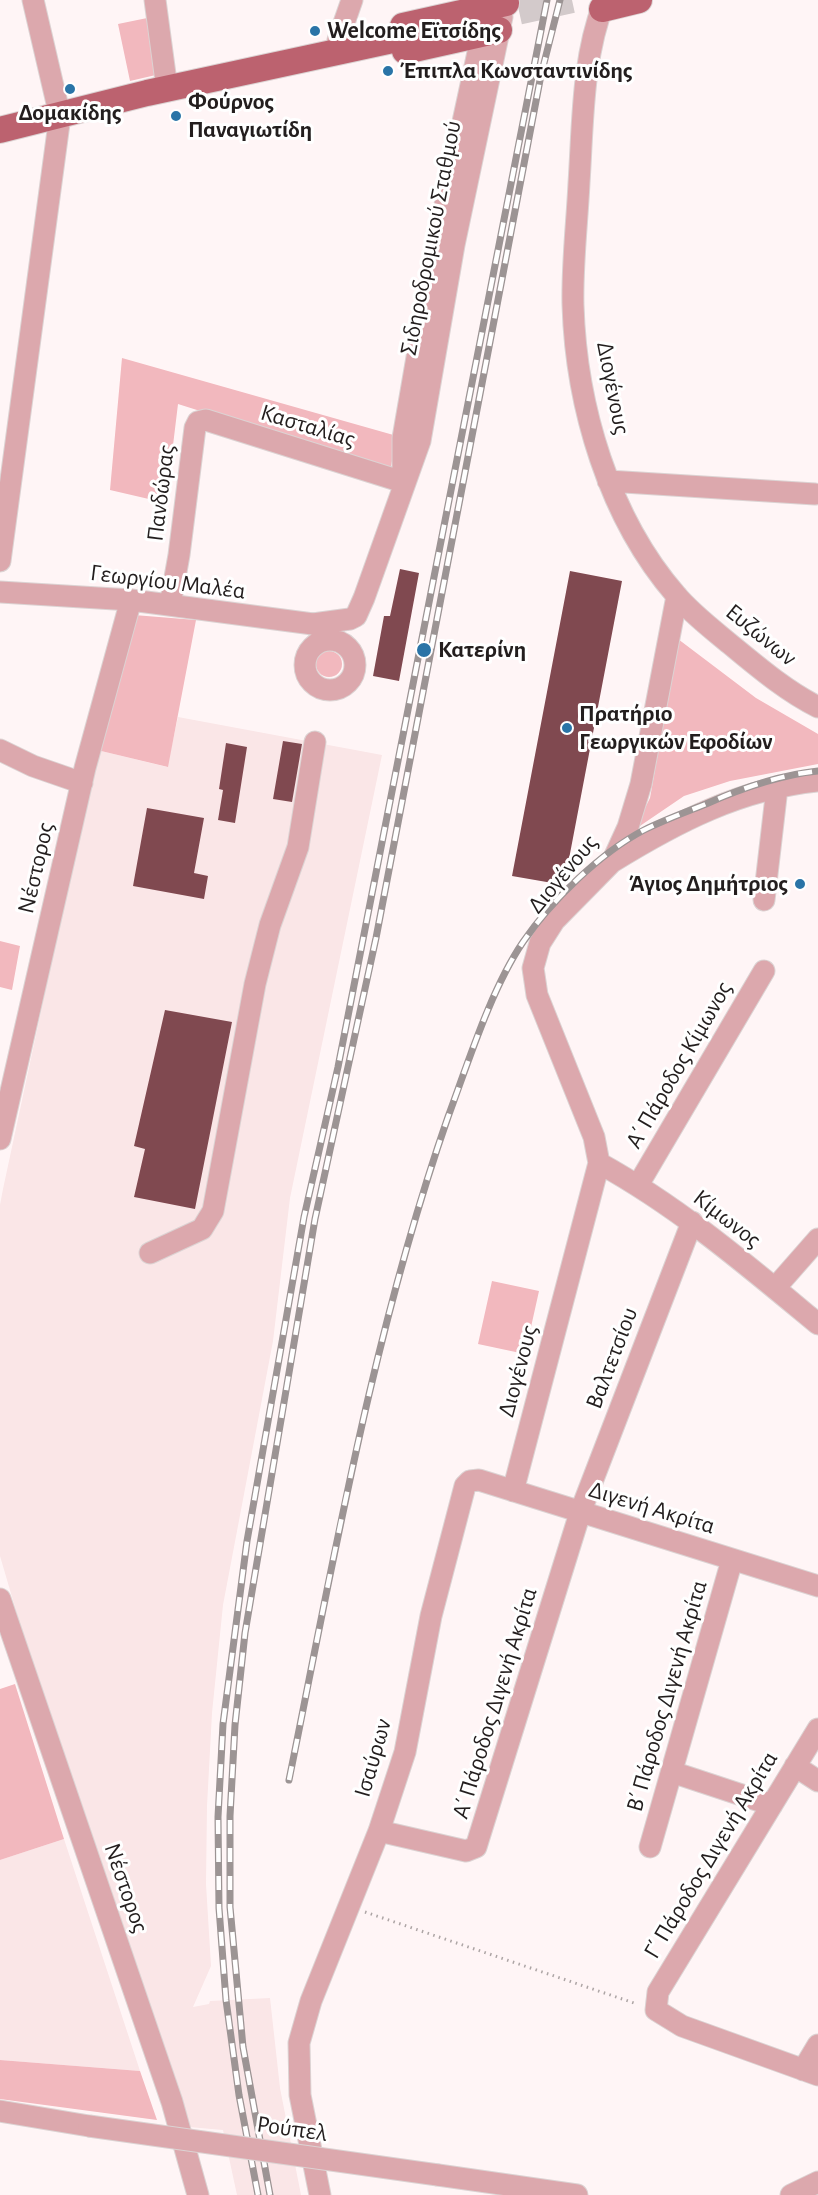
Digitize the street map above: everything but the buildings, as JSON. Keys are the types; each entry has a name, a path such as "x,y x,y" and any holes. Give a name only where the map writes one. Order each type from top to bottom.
{"main road":[{"path":"604,4 639,0"},
{"path":"222,76 265,57 338,40 495,12"},
{"path":"222,76 284,78 495,12"},
{"path":"0,130 222,76 425,33"}],"street":[{"path":"0,561 60,116 33,0"},
{"path":"155,0 167,89"},
{"path":"338,40 352,0"},
{"name":"Διογένους","path":"513,1491 599,1163 594,1137 537,995 533,968 540,943 554,921 612,862 628,827 641,784 677,596 633,530 608,481 586,397 573,306 585,92 588,67 604,4"},
{"name":"Σιδηροδρομικού Σταθμού","path":"330,624 343,622 356,616 403,482 420,441 446,244 495,12"},
{"name":"Κασταλίας","path":"198,422 206,420 403,482"},
{"name":"Πανδώρας","path":"170,605 179,555 195,428 198,422"},
{"path":"608,481 815,494"},
{"name":"Γεωργίου Μαλέα","path":"0,592 130,600 297,623 330,624"},
{"name":"Ευζώνων","path":"677,596 759,668 797,696 818,707"},
{"name":"Νέστορος","path":"0,1139 82,783 130,600"},
{"path":"297,623 311,648"},
{"path":"330,624 343,643 352,653 355,670 348,683 332,691 314,686 308,679 304,662 311,648 330,624"},
{"path":"311,648 322,641 334,640 343,643"},
{"path":"150,1252 202,1229 213,1211 255,984 270,925 298,847 315,742"},
{"path":"0,750 33,766 82,783"},
{"path":"612,862 672,825 730,801 777,788 818,781"},
{"path":"764,900 777,788"},
{"name":"Α΄ Πάροδος Κίμωνος","path":"638,1185 764,971"},
{"name":"Κίμωνος","path":"599,1163 638,1185 692,1222 818,1324"},
{"name":"Βαλτετσίου","path":"580,1513 692,1222"},
{"path":"775,1288 818,1239"},
{"name":"Διγενή Ακρίτα","path":"470,1481 479,1480 818,1586"},
{"name":"Ισαύρων","path":"320,2195 300,2095 299,2043 311,2001 379,1831 405,1752 431,1616 465,1486 470,1481"},
{"name":"Α΄ Πάροδος Διγενή Ακρίτα","path":"379,1831 466,1851 476,1847 580,1513"},
{"name":"Β΄ Πάροδος Διγενή Ακρίτα","path":"650,1847 732,1560"},
{"name":"Νέστορος","path":"0,1599 8,1644 168,2090 198,2195"},
{"name":"Γ΄ Πάροδος Διγενή Ακρίτα","path":"656,2010 658,1992 818,1729"},
{"path":"795,1766 818,1781"},
{"path":"672,1772 772,1805"},
{"path":"656,2010 682,2026 810,2073 818,2045"},
{"name":"Ρούπελ","path":"0,2111 89,2126 577,2195"},
{"path":"791,2195 818,2182"}],"path":[{"path":"348,1906 656,2010"}],"shaded area":[{"path":"152,17 160,74 130,81 118,24"},
{"path":"122,358 397,436 390,471 178,404 166,503 110,490"},
{"path":"134,615 196,620 168,767 97,750"},
{"path":"678,639 756,698 818,734 818,764 730,781 684,796 634,830 650,798"},
{"path":"329,651 338,655 342,664 338,673 329,677 320,673 316,664 320,655"},
{"path":"178,717 382,755 290,1198 273,1341 223,1605 212,1713 207,1806 206,1884 211,1966 193,2007 209,2004 210,2001 270,1998 280,2088 301,2195 237,2195 223,2130 189,2127 22,1631 0,1556 0,1205 3,1189 97,750 167,767"},
{"path":"0,941 20,946 12,990 0,987"},
{"path":"492,1281 539,1291 525,1354 478,1344"},
{"path":"15,1684 64,1839 0,1860 0,1689"},
{"path":"64,1839 140,2071 0,2060 0,1860"},
{"path":"0,2060 140,2071 157,2120 0,2099"}],"tunnel":[{"path":"481,20 572,0"}],"railway":[{"path":"258,2195 239,2095 226,2000 219,1908 218,1817 223,1724 247,1541 304,1217 338,1067 547,0"},
{"path":"270,2195 243,2047 230,1907 230,1816 235,1725 245,1633 315,1219 376,938 541,75 560,0"},
{"path":"289,1780 357,1446 398,1280 421,1198 448,1117 490,1004 511,961 534,926 562,895 610,851 627,840 659,823 747,788 775,779 818,771"}],"place":[{"name":"Welcome Eϊτσίδης","path":"315,31"},
{"name":"Έπιπλα Κωνσταντινίδης","path":"388,71"},
{"name":"Δομακίδης","path":"70,89"},
{"name":"Φούρνος Παναγιωτίδη","path":"176,116"},
{"name":"Κατερίνη","path":"424,650"},
{"name":"Πρατήριο Γεωργικών Εφοδίων","path":"567,728"},
{"name":"Άγιος Δημήτριος","path":"800,884"}]}
